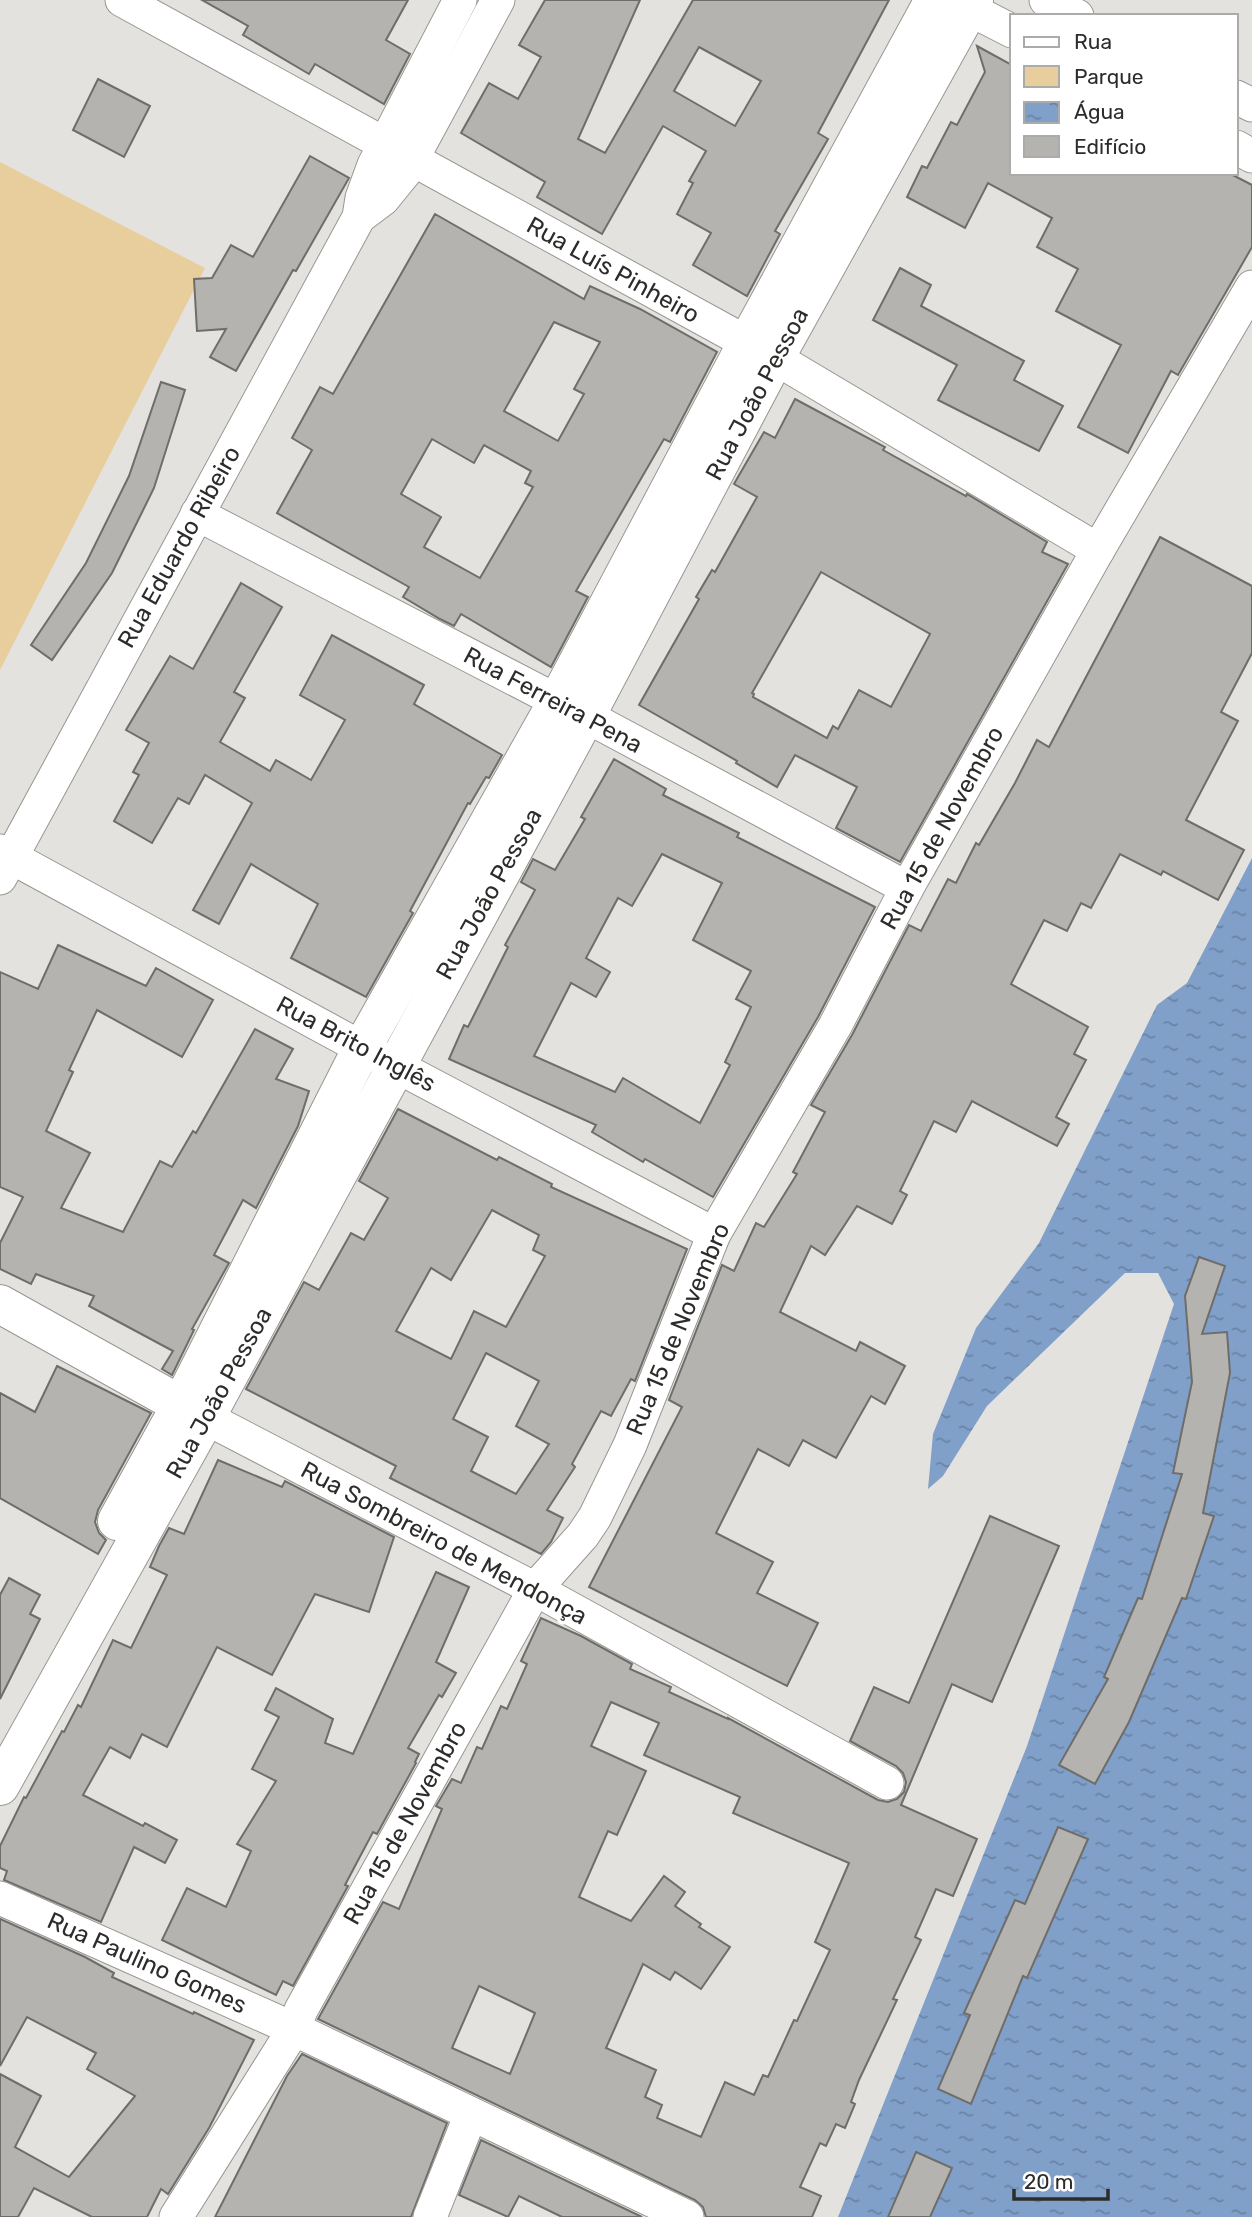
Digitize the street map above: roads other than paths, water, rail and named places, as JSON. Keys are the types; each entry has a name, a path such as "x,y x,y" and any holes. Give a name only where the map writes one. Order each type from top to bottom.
{"street":[{"name":"Rua Luís Pinheiro","path":"122,0 761,351 1098,550"},
{"name":"Rua Eduardo Ribeiro","path":"398,152 460,0"},
{"name":"Rua Eduardo Ribeiro","path":"4,862 359,217 368,178 398,152 498,0"},
{"path":"1046,0 1073,14"},
{"path":"958,2 1010,30"},
{"name":"Rua João Pessoa","path":"0,1735 396,1065 572,709 761,351 958,2"},
{"name":"Rua 15 de Novembro","path":"176,2217 294,2029 301,2010 535,1589 583,1535 595,1517 630,1445 714,1234 835,1026 907,888 1098,550 1252,286"},
{"name":"Rua Ferreira Pena","path":"197,514 572,709 907,888"},
{"name":"Rua João Pessoa","path":"0,1786 193,1412 362,1048 572,709"},
{"name":"Rua Brito Inglês","path":"4,862 396,1065 714,1234"},
{"name":"Rua Sombreiro de Mendonça","path":"0,1304 193,1412 535,1589 887,1783"},
{"name":"Rua Paulino Gomes","path":"0,1898 294,2029 687,2217"},
{"path":"430,2217 471,2114"}],"water":[{"path":"1252,858 1252,2217 838,2217 1027,1746 1174,1304 1158,1273 1125,1273 987,1406 943,1476 928,1489 933,1434 976,1328 1039,1243 1157,1005 1187,983"}]}
